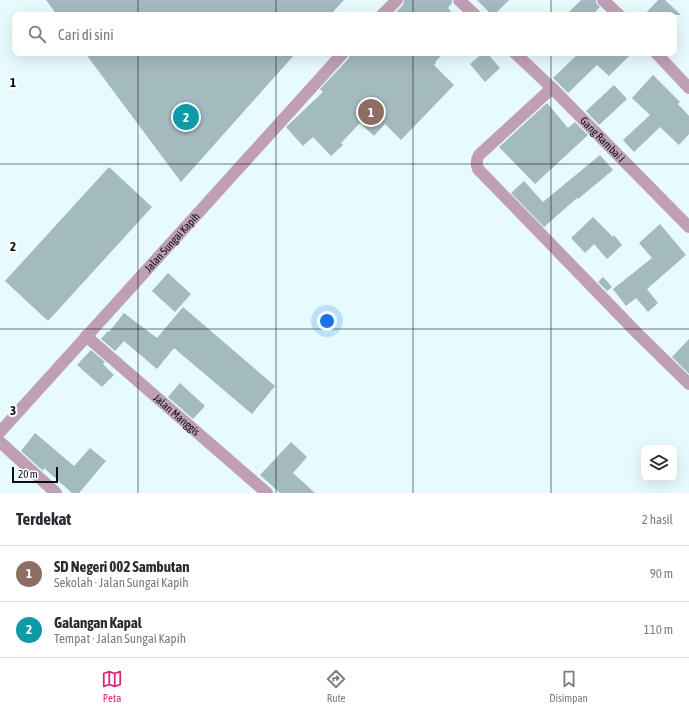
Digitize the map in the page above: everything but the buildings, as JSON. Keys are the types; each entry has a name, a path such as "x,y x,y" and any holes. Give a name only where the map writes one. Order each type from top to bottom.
{"street":[{"path":"385,12 398,0"},
{"path":"459,0 472,12"},
{"path":"603,0 616,12"},
{"name":"Jalan Sungai Kapih","path":"0,432 340,56"},
{"name":"Gang Rambai I","path":"518,56 552,88 689,227"},
{"path":"659,56 689,88"},
{"path":"552,88 479,155 476,162 478,169 638,334 689,384"},
{"name":"Jalan Manggis","path":"86,336 266,493"},
{"path":"0,442 56,493"}],"place":[{"name":"SD Negeri 002 Sambutan","path":"371,112"},
{"name":"Galangan Kapal","path":"186,117"}]}
